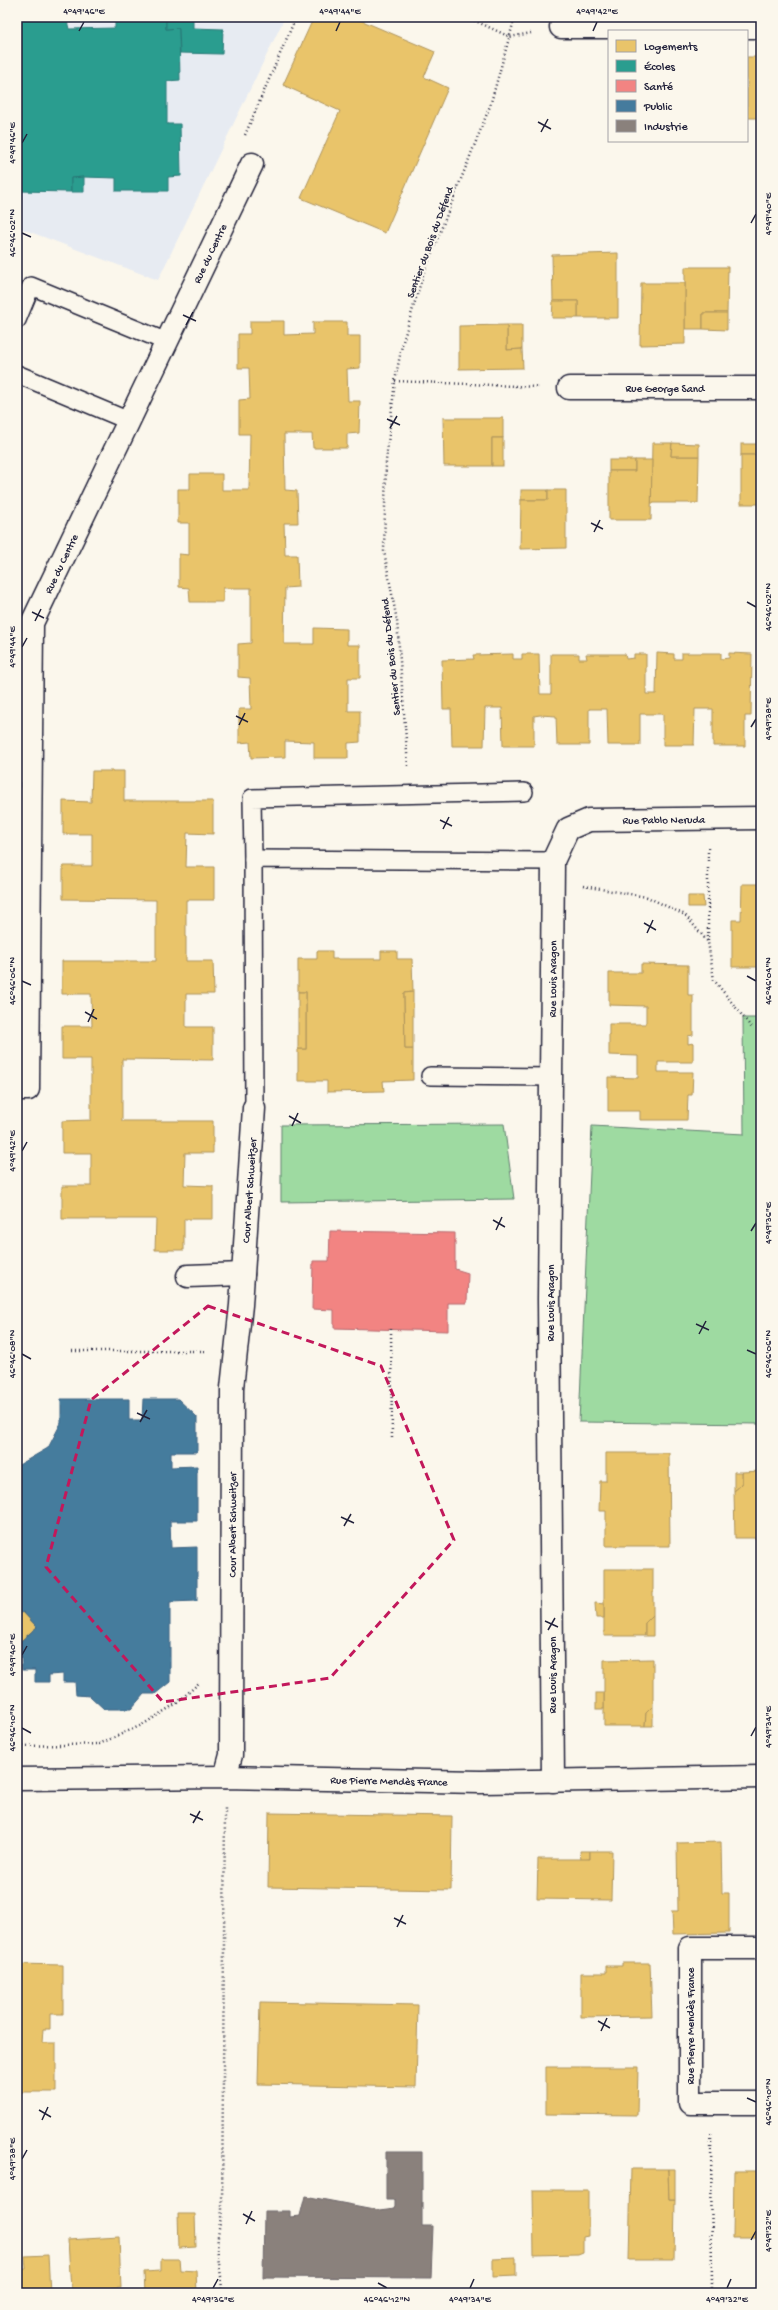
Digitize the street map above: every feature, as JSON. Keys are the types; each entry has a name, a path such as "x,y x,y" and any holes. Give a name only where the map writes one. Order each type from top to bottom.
{"street":[{"path":"561,27 761,27"},
{"name":"Rue du Centre","path":"17,1089 28,1089 32,623 252,164"},
{"name":"Rue George Sand","path":"569,388 761,388"},
{"name":"Rue Pablo Neruda","path":"568,829 589,820 761,818"},
{"name":"Rue Louis Aragon","path":"553,1781 549,1299 553,871 568,829"},
{"name":"Cour Albert Schweitzer","path":"225,1777 231,1755 232,1388 243,1274 254,1108"},
{"path":"188,1276 243,1274"},
{"name":"Rue Pierre Mendès France","path":"17,1779 225,1777 480,1782 761,1777"},
{"name":"Rue Pierre Mendès France","path":"761,1948 690,1948 690,2103 761,2103"}],"lane":[{"path":"17,320 31,286 167,342"},
{"path":"17,374 129,420"},
{"path":"254,1108 252,798 524,792"},
{"path":"253,859 553,871"},
{"path":"430,1076 552,1077"}],"path":[{"path":"467,17 510,37"},
{"name":"Sentier du Bois du Défend","path":"410,794 397,621 384,551 386,461 395,381 402,346 423,275 490,106 515,17"},
{"path":"395,381 569,388"},
{"path":"708,819 708,942 714,980 752,1028"},
{"path":"553,871 647,897 685,915 708,942"},
{"path":"391,1329 392,1438"},
{"path":"72,1351 236,1352"},
{"path":"23,1746 99,1744 128,1732 177,1703 232,1653"},
{"path":"221,2293 223,2281 218,2255 218,2236 222,2211 225,1777"},
{"path":"711,2103 712,2293"}],"highlighted area":[{"path":"208,1306 381,1366 454,1540 330,1678 163,1702 46,1567 91,1400"}],"shaded area":[{"path":"17,17 285,17 158,280 17,227"}],"green space":[{"path":"743,1018 761,1018 761,1424 579,1422 592,1126 744,1134"},
{"path":"504,1124 514,1199 281,1202 281,1125"}],"building: Logements":[{"path":"314,17 353,17 435,52 424,77 448,88 385,233 301,198 340,111 283,85"},
{"path":"748,57 761,57 761,118 748,118"},
{"path":"618,253 618,318 578,318 578,301 553,301 552,255"},
{"path":"685,267 728,267 727,313 703,313 703,329 685,329"},
{"path":"641,283 685,283 685,344 640,345"},
{"path":"553,301 578,301 578,318 552,318"},
{"path":"703,313 727,313 727,330 703,329"},
{"path":"250,321 284,321 284,335 313,334 313,322 347,322 347,336 360,336 360,368 347,369 348,401 360,401 359,433 347,434 347,448 313,448 312,434 284,434 285,490 297,491 298,523 284,523 285,555 297,555 298,587 285,588 284,644 314,644 314,628 347,629 347,645 360,645 360,678 348,678 348,711 360,711 360,742 348,743 348,758 314,758 314,742 285,741 285,757 251,758 250,742 239,743 239,709 251,709 250,678 238,677 238,644 251,643 251,588 223,588 223,602 190,602 189,588 179,587 179,554 189,555 189,523 178,523 178,489 190,489 190,474 222,474 222,490 249,490 250,434 239,434 239,400 250,399 249,368 238,368 238,334 250,334"},
{"path":"507,325 522,325 522,349 507,350"},
{"path":"507,325 507,350 522,349 523,368 459,369 459,326"},
{"path":"443,418 503,418 503,438 492,438 492,466 444,466"},
{"path":"492,438 503,438 503,466 492,466"},
{"path":"652,443 672,443 671,456 699,456 698,503 651,503"},
{"path":"672,443 699,444 699,456 671,456"},
{"path":"741,444 761,444 761,455 741,455"},
{"path":"741,455 761,455 761,504 741,504"},
{"path":"609,460 635,460 635,471 609,471"},
{"path":"635,460 652,460 651,520 609,520 609,471 635,471"},
{"path":"521,490 548,490 548,500 521,500"},
{"path":"548,490 566,490 566,548 520,549 521,500 548,500"},
{"path":"657,653 674,654 674,659 682,659 682,653 721,653 721,659 729,658 729,653 752,654 751,716 745,716 745,746 713,746 713,709 695,709 694,745 663,745 663,714 640,714 640,745 608,745 607,709 589,709 589,745 557,745 556,716 540,715 534,716 534,746 503,746 502,708 485,708 484,746 452,746 451,709 443,709 442,660 474,659 473,655 513,654 513,659 522,659 522,654 539,654 540,694 551,694 551,654 579,654 579,659 587,659 586,654 625,654 626,659 634,658 634,654 646,654 646,694 656,694"},
{"path":"92,771 124,771 124,801 213,801 213,834 187,833 186,867 214,867 214,900 186,900 186,961 213,961 214,994 186,994 186,1027 213,1027 213,1060 122,1059 122,1121 213,1121 213,1153 185,1153 184,1185 213,1186 213,1219 184,1219 184,1250 155,1250 156,1219 62,1219 62,1186 91,1186 91,1153 62,1153 62,1121 91,1120 91,1059 62,1059 62,1026 92,1026 91,994 62,994 62,961 156,961 156,900 63,899 63,866 92,866 92,834 63,834 63,801 91,802"},
{"path":"742,884 761,884 761,967 732,967 732,920 741,920"},
{"path":"688,896 703,896 704,907 688,907"},
{"path":"317,951 332,951 332,959 381,959 381,951 397,951 397,959 412,959 413,992 404,993 405,1049 413,1049 413,1080 383,1081 384,1091 327,1092 327,1081 298,1081 298,1049 306,1049 306,992 298,992 298,959 317,959"},
{"path":"641,964 688,965 688,995 693,995 693,1035 688,1036 688,1044 693,1043 693,1062 658,1062 658,1072 693,1072 692,1095 688,1095 687,1120 640,1120 640,1111 608,1111 608,1077 638,1078 638,1056 609,1055 609,1024 646,1024 646,1006 609,1005 609,973 641,973"},
{"path":"298,992 306,992 306,1049 298,1049"},
{"path":"413,992 413,1049 405,1049 404,993"},
{"path":"606,1453 669,1453 670,1546 606,1546 606,1511 599,1511 600,1481 606,1481"},
{"path":"761,1471 761,1538 735,1538 734,1491 742,1484 742,1472"},
{"path":"734,1472 742,1472 742,1484 734,1491"},
{"path":"759,1565 761,1565 761,1614 758,1611"},
{"path":"604,1569 653,1569 653,1615 645,1623 645,1636 604,1636"},
{"path":"595,1603 604,1604 604,1618 596,1618"},
{"path":"758,1611 761,1614 761,1631 759,1631"},
{"path":"23,1612 37,1627 21,1641 21,1615"},
{"path":"653,1615 653,1636 645,1636 645,1623"},
{"path":"653,1659 653,1706 646,1713 645,1726 604,1726 604,1660"},
{"path":"596,1693 604,1693 604,1709 596,1709"},
{"path":"653,1706 653,1726 645,1726 646,1713"},
{"path":"269,1813 452,1816 451,1890 268,1887"},
{"path":"721,1842 722,1893 729,1893 729,1933 673,1934 672,1911 678,1911 677,1843"},
{"path":"580,1851 590,1851 590,1859 581,1860"},
{"path":"590,1851 612,1851 611,1900 537,1899 538,1859 590,1859"},
{"path":"622,1963 650,1963 652,2016 581,2017 581,1973 606,1973 606,1966 622,1966"},
{"path":"17,1964 63,1965 63,2014 50,2014 50,2029 43,2029 42,2043 56,2043 56,2092 17,2092"},
{"path":"260,2002 418,2005 416,2087 258,2084"},
{"path":"546,2067 638,2067 637,2115 546,2114"},
{"path":"631,2169 668,2169 669,2199 675,2199 674,2260 629,2260"},
{"path":"668,2169 675,2169 675,2199 669,2199"},
{"path":"734,2171 761,2171 761,2238 733,2238"},
{"path":"533,2190 588,2190 588,2236 583,2237 583,2252 578,2254 534,2255"},
{"path":"178,2214 195,2214 196,2247 179,2248"},
{"path":"119,2237 121,2288 71,2291 68,2240"},
{"path":"48,2255 50,2293 17,2293 17,2270 26,2269 25,2256"},
{"path":"516,2258 516,2276 493,2277 493,2259"},
{"path":"161,2259 179,2259 180,2270 196,2271 197,2293 145,2293 144,2272 161,2271"}],"building: Écoles":[{"path":"17,17 66,17 69,29 115,28 115,17 166,17 166,29 179,28 180,80 167,81 167,124 180,124 181,176 168,177 168,191 116,191 116,178 84,177 71,178 71,192 19,191"},
{"path":"166,17 193,17 193,28 223,29 222,54 180,53 179,28 166,29"},
{"path":"17,177 19,177 19,191 17,191"},
{"path":"84,177 84,192 71,192 71,178"}],"building: Santé":[{"path":"330,1231 455,1233 455,1269 468,1273 467,1303 448,1303 448,1331 334,1328 334,1310 312,1309 313,1261 329,1261"}],"building: Public":[{"path":"61,1399 129,1399 129,1420 142,1420 143,1399 178,1399 197,1417 197,1452 171,1452 171,1467 197,1466 197,1521 170,1521 171,1548 197,1547 197,1601 170,1602 170,1682 155,1694 144,1694 131,1709 104,1709 90,1696 76,1695 75,1682 63,1682 63,1674 49,1675 49,1682 35,1682 35,1670 22,1670 21,1641 37,1627 23,1612 17,1615 17,1533 21,1533 21,1521 17,1521 17,1466 48,1448 61,1423"}],"building: Industrie":[{"path":"386,2152 422,2152 422,2226 433,2226 431,2278 263,2277 264,2211 290,2211 290,2217 300,2216 305,2196 379,2210 395,2208 395,2200 386,2200"}]}
